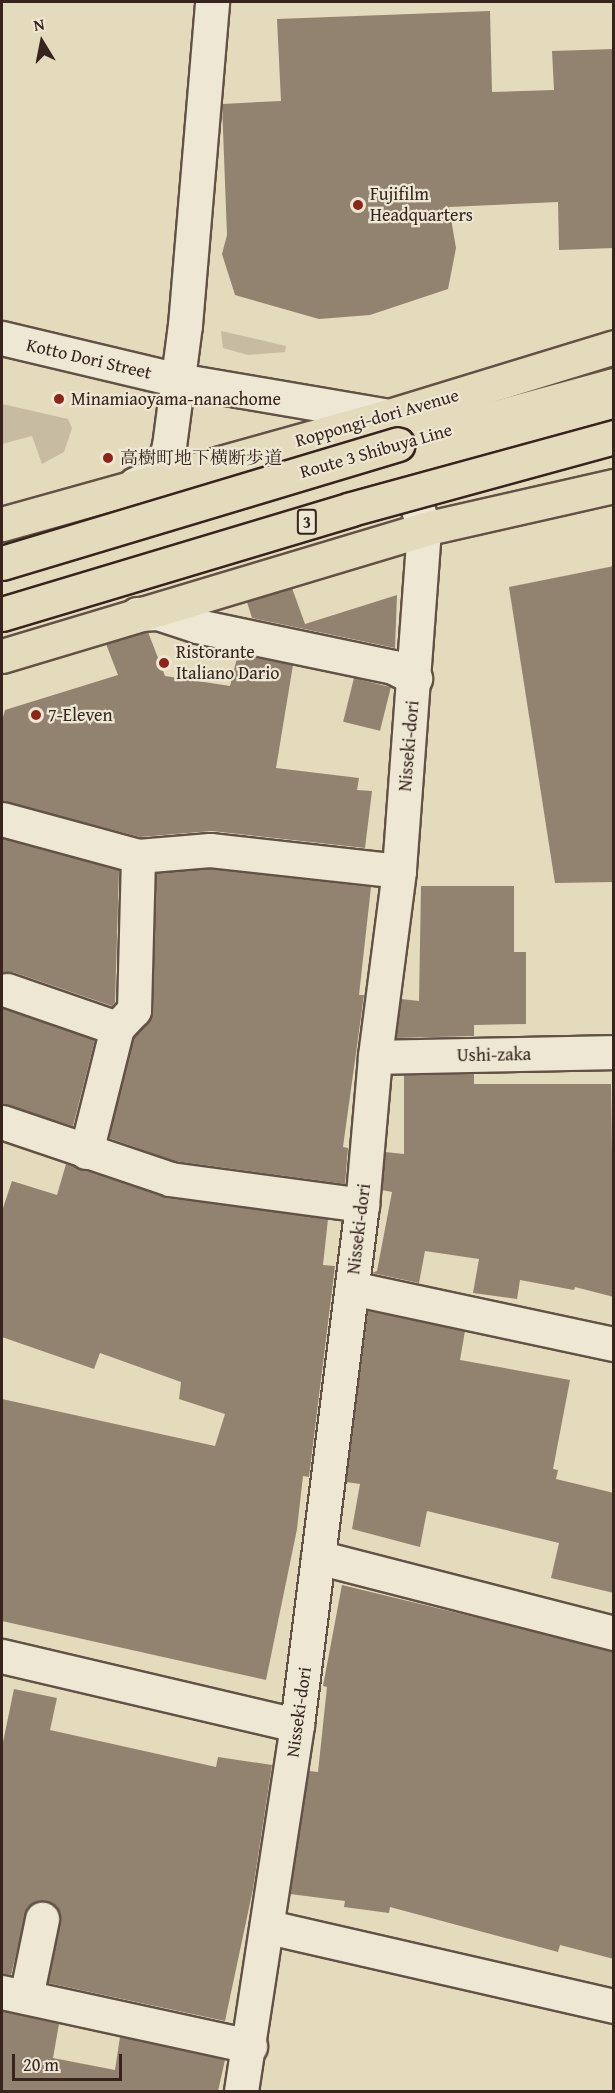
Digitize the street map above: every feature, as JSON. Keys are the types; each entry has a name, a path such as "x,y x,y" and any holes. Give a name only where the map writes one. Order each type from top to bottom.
{"main road":[{"name":"Roppongi-dori Avenue","path":"2,524 135,484 389,416 614,347"},
{"name":"Route 3 Shibuya Line","path":"2,563 387,447 614,386"},
{"path":"2,589 406,468 614,400"},
{"name":"3","path":"2,614 351,509 614,437"},
{"path":"2,656 424,529 614,486"}],"street":[{"path":"135,484 153,476 164,463 178,380 185,325 212,2"},
{"name":"Kotto Dori Street","path":"2,338 178,380 389,416"},
{"name":"Nisseki-dori","path":"241,2091 269,1927 297,1725 362,1205 375,1057 399,871 424,567 424,529 389,416"},
{"path":"137,615 158,613 197,626 393,668 415,678"},
{"path":"2,819 138,856 210,850 399,871"},
{"path":"86,1152 117,1028 134,1010 138,856"},
{"path":"7,990 117,1028"},
{"name":"Ushi-zaka","path":"375,1057 614,1052"},
{"path":"2,1122 170,1179 362,1205"},
{"path":"352,1288 614,1344"},
{"path":"318,1557 614,1633"},
{"path":"2,1656 297,1725"},
{"path":"42,1919 14,1995 250,2046"},
{"path":"269,1927 614,2006"}],"shaded area":[{"path":"221,331 286,346 285,352 248,355 223,348"},
{"path":"2,404 68,419 72,428 64,452 42,464 32,436 2,444"}],"building":[{"name":"Fujifilm Headquarters","path":"490,11 492,92 554,90 552,51 614,49 614,248 559,250 558,202 449,207 456,248 448,289 370,315 319,319 235,295 222,254 227,235 222,104 281,101 277,19"},
{"path":"614,566 614,882 555,883 509,587"},
{"path":"292,588 305,624 397,595 395,648 252,618 247,602"},
{"path":"148,632 165,676 230,686 238,654 293,665 276,768 359,778 357,790 372,791 365,848 212,831 140,837 2,801 2,721 5,710 118,675 106,644"},
{"path":"354,678 391,687 380,731 343,722"},
{"path":"2,838 119,870 115,1002 112,1006 13,972 2,972"},
{"path":"210,869 371,887 359,995 364,995 343,1147 348,1148 345,1184 174,1161 109,1138 134,1037 153,1010 156,873"},
{"path":"421,886 514,886 514,952 526,952 526,1024 474,1025 474,1036 396,1038 401,999 419,1001"},
{"path":"2,1008 95,1040 73,1126 2,1104"},
{"path":"474,1074 474,1084 611,1084 614,1297 575,1287 574,1290 520,1280 517,1299 473,1293 479,1259 425,1251 419,1283 372,1273 377,1271 392,1192 382,1190 385,1152 404,1154 404,1075"},
{"path":"66,1164 167,1198 328,1219 323,1265 335,1266 309,1477 303,1476 297,1529 266,1680 2,1621 2,1399 215,1446 225,1414 179,1399 181,1382 100,1353 94,1369 2,1337 2,1211 12,1181 57,1195"},
{"path":"368,1311 465,1331 460,1360 570,1380 553,1469 558,1470 556,1479 614,1493 614,1593 551,1578 559,1543 427,1511 420,1547 352,1529 360,1484 346,1482"},
{"path":"342,1585 614,1651 614,1959 560,1945 558,1952 390,1907 389,1913 344,1907 345,1901 290,1894 309,1771 318,1772 327,1687 323,1686"},
{"path":"14,1689 57,1698 50,1730 216,1767 218,1757 272,1765 253,1889 225,2021 48,1983 60,1913 46,1901 28,1907 11,1975 2,1974 2,1747"},
{"path":"2,2011 59,2024 53,2058 115,2070 120,2037 225,2060 218,2091 2,2091"}],"place":[{"name":"Fujifilm Headquarters","path":"358,205"},
{"name":"Minamiaoyama-nanachome","path":"59,399"},
{"name":"高樹町地下横断歩道","path":"108,458"},
{"name":"Ristorante Italiano Dario","path":"164,663"},
{"name":"7-Eleven","path":"36,715"}]}
